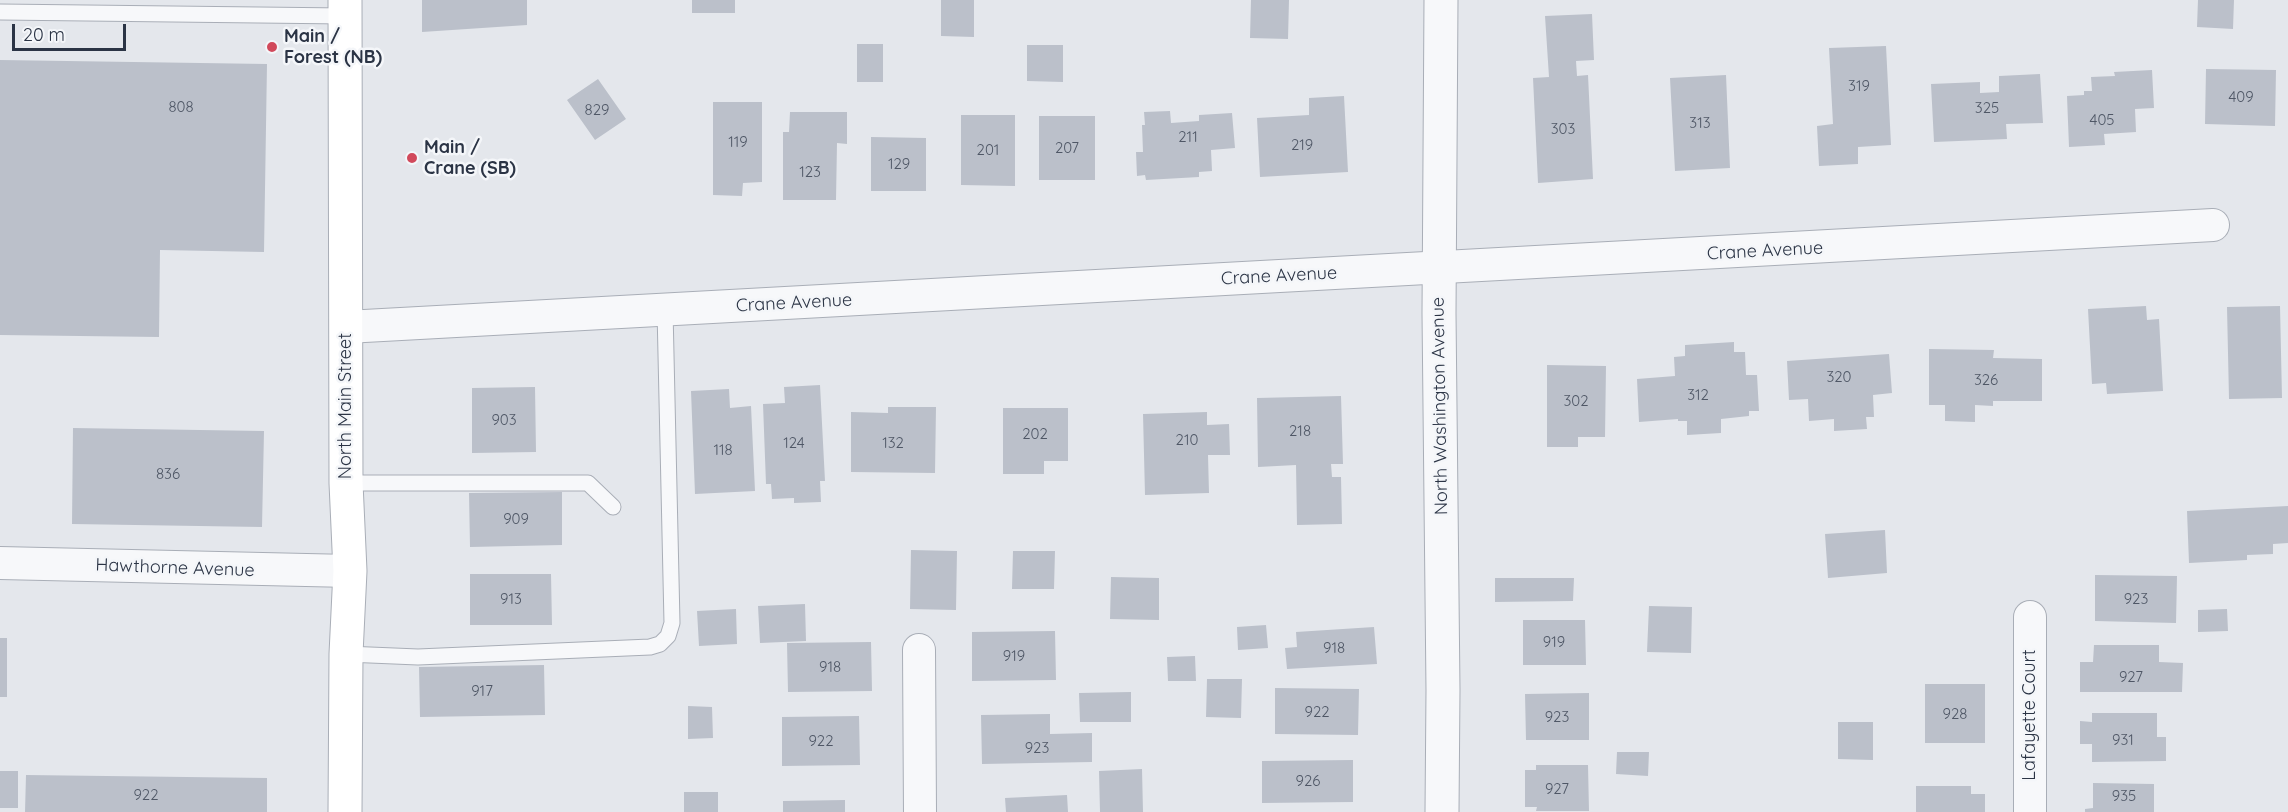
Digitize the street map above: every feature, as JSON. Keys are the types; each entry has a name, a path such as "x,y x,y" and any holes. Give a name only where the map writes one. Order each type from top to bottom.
{"main road":[{"name":"North Main Street","path":"345,8 346,483 351,571 346,654 345,812"}],"street":[{"name":"North Washington Avenue","path":"1441,0 1439,268 1442,812"},
{"name":"Crane Avenue","path":"346,327 2213,225"},
{"name":"Hawthorne Avenue","path":"0,563 351,571"},
{"name":"Lafayette Court","path":"2030,617 2030,812"},
{"path":"919,650 920,812"}],"lane":[{"path":"0,12 345,8"},
{"path":"346,654 418,657 650,646 660,644 668,636 672,623 665,310"},
{"path":"346,483 588,483 613,507"}],"building":[{"path":"422,0 527,0 527,25 422,32"},
{"path":"692,0 735,0 735,13 692,13"},
{"path":"941,0 974,0 974,37 941,36"},
{"path":"1251,0 1289,0 1288,39 1250,38"},
{"path":"2198,0 2234,0 2233,29 2197,27"},
{"path":"1592,14 1594,60 1576,61 1577,76 1588,75 1593,179 1538,183 1533,78 1549,77 1545,16"},
{"path":"857,44 883,44 883,82 857,82"},
{"path":"1027,45 1063,45 1063,82 1027,81"},
{"path":"1886,46 1891,145 1858,147 1858,164 1819,166 1817,126 1833,124 1829,48"},
{"path":"0,60 267,64 264,252 160,250 159,337 0,335"},
{"path":"2206,69 2276,70 2275,126 2205,124"},
{"path":"2152,70 2154,108 2135,109 2136,132 2104,134 2105,145 2069,147 2067,96 2084,95 2084,91 2092,91 2091,77 2115,76 2114,72"},
{"path":"2040,74 2043,123 2006,124 2007,139 1934,142 1931,84 1980,82 1980,93 1999,92 1999,76"},
{"path":"1726,75 1730,168 1675,171 1670,78"},
{"path":"598,79 626,119 595,140 567,100"},
{"path":"1344,96 1348,172 1260,177 1257,118 1309,115 1309,98"},
{"path":"713,102 762,102 762,182 743,183 742,196 713,195"},
{"path":"1170,111 1171,123 1199,121 1199,115 1232,113 1235,148 1211,150 1212,171 1199,172 1199,177 1146,180 1145,175 1137,176 1136,152 1143,152 1144,112"},
{"path":"790,112 847,112 847,144 837,143 836,200 783,200 783,132 789,132"},
{"path":"961,115 1015,115 1015,186 961,185"},
{"path":"1039,116 1095,116 1095,180 1039,180"},
{"path":"871,137 926,138 926,191 871,191"},
{"path":"2146,306 2147,320 2159,319 2163,391 2107,394 2106,383 2092,384 2088,309"},
{"path":"2280,306 2282,398 2229,399 2227,307"},
{"path":"1734,342 1734,352 1745,352 1746,375 1757,375 1759,411 1749,411 1749,416 1721,419 1721,433 1687,435 1687,421 1678,421 1678,419 1639,422 1637,379 1675,376 1674,357 1685,356 1685,345"},
{"path":"1929,349 1994,350 1993,358 2042,359 2042,401 1993,401 1993,406 1975,405 1975,422 1945,421 1945,405 1929,405"},
{"path":"1889,354 1892,393 1873,395 1874,417 1866,417 1867,429 1834,431 1834,419 1809,421 1808,399 1789,400 1787,361"},
{"path":"1547,365 1606,366 1605,437 1578,437 1578,447 1547,447"},
{"path":"820,385 825,481 820,481 821,502 794,503 794,498 772,499 771,484 766,484 763,404 785,403 784,387"},
{"path":"535,387 536,452 472,453 472,388"},
{"path":"729,389 730,408 751,406 755,491 695,494 691,391"},
{"path":"1341,396 1343,464 1331,464 1332,477 1341,477 1342,524 1297,525 1296,465 1258,467 1257,398"},
{"path":"888,407 936,407 935,473 851,472 851,412 888,413"},
{"path":"1003,408 1068,408 1068,461 1044,461 1044,474 1003,474"},
{"path":"1207,412 1207,425 1229,424 1230,455 1208,455 1209,493 1145,495 1143,414"},
{"path":"73,428 264,431 262,527 72,524"},
{"path":"562,492 562,545 470,547 469,493"},
{"path":"2288,506 2288,543 2273,544 2273,554 2247,555 2247,560 2189,563 2187,511"},
{"path":"1885,530 1887,573 1828,578 1825,534"},
{"path":"911,550 957,551 956,610 910,609"},
{"path":"1013,551 1055,551 1054,589 1012,589"},
{"path":"470,574 551,574 552,625 470,625"},
{"path":"2095,575 2177,576 2176,623 2095,621"},
{"path":"1111,577 1159,578 1159,620 1110,619"},
{"path":"1495,578 1574,578 1573,601 1495,602"},
{"path":"805,604 806,641 760,643 758,606"},
{"path":"1649,606 1692,607 1691,653 1647,652"},
{"path":"736,609 737,644 699,646 697,611"},
{"path":"2227,609 2228,631 2198,632 2198,610"},
{"path":"1523,620 1585,620 1586,665 1523,665"},
{"path":"1266,625 1268,648 1238,650 1237,627"},
{"path":"1374,627 1377,664 1287,669 1285,648 1297,647 1296,632"},
{"path":"1055,631 1056,680 972,681 972,632"},
{"path":"0,638 7,638 7,697 0,697"},
{"path":"871,642 872,691 788,692 787,643"},
{"path":"2094,645 2159,645 2159,662 2183,663 2182,692 2080,692 2080,662 2093,662"},
{"path":"1195,656 1196,681 1168,681 1167,657"},
{"path":"544,665 545,715 420,717 419,667"},
{"path":"1207,679 1242,679 1241,718 1206,717"},
{"path":"1925,684 1985,684 1985,743 1925,743"},
{"path":"1275,688 1359,689 1358,735 1275,734"},
{"path":"1131,692 1131,722 1080,722 1079,693"},
{"path":"1589,693 1589,740 1526,740 1525,694"},
{"path":"688,706 712,707 713,738 688,739"},
{"path":"2092,713 2157,713 2157,737 2166,737 2166,761 2092,762 2092,744 2080,744 2080,721 2092,722"},
{"path":"1050,714 1050,734 1092,733 1092,762 982,764 981,715"},
{"path":"859,716 860,765 782,766 782,717"},
{"path":"1838,722 1873,722 1873,760 1838,759"},
{"path":"1617,752 1649,752 1648,776 1616,774"},
{"path":"1353,760 1353,802 1262,803 1262,761"},
{"path":"1536,765 1588,765 1589,811 1536,811 1537,807 1525,807 1525,770 1536,770"},
{"path":"1142,769 1143,812 1100,812 1099,771"},
{"path":"0,771 18,771 18,808 0,808"},
{"path":"26,775 267,778 267,812 25,812"},
{"path":"2093,783 2154,784 2154,812 2085,812 2085,809 2093,808"},
{"path":"1916,786 1971,786 1971,794 1985,794 1985,812 1916,812"},
{"path":"684,792 718,792 718,812 684,812"},
{"path":"1067,795 1068,812 1006,812 1005,798"},
{"path":"845,800 845,812 783,812 783,801"}],"place":[{"name":"Main / Forest (NB)","path":"272,47"},
{"name":"Main / Crane (SB)","path":"412,158"}]}
